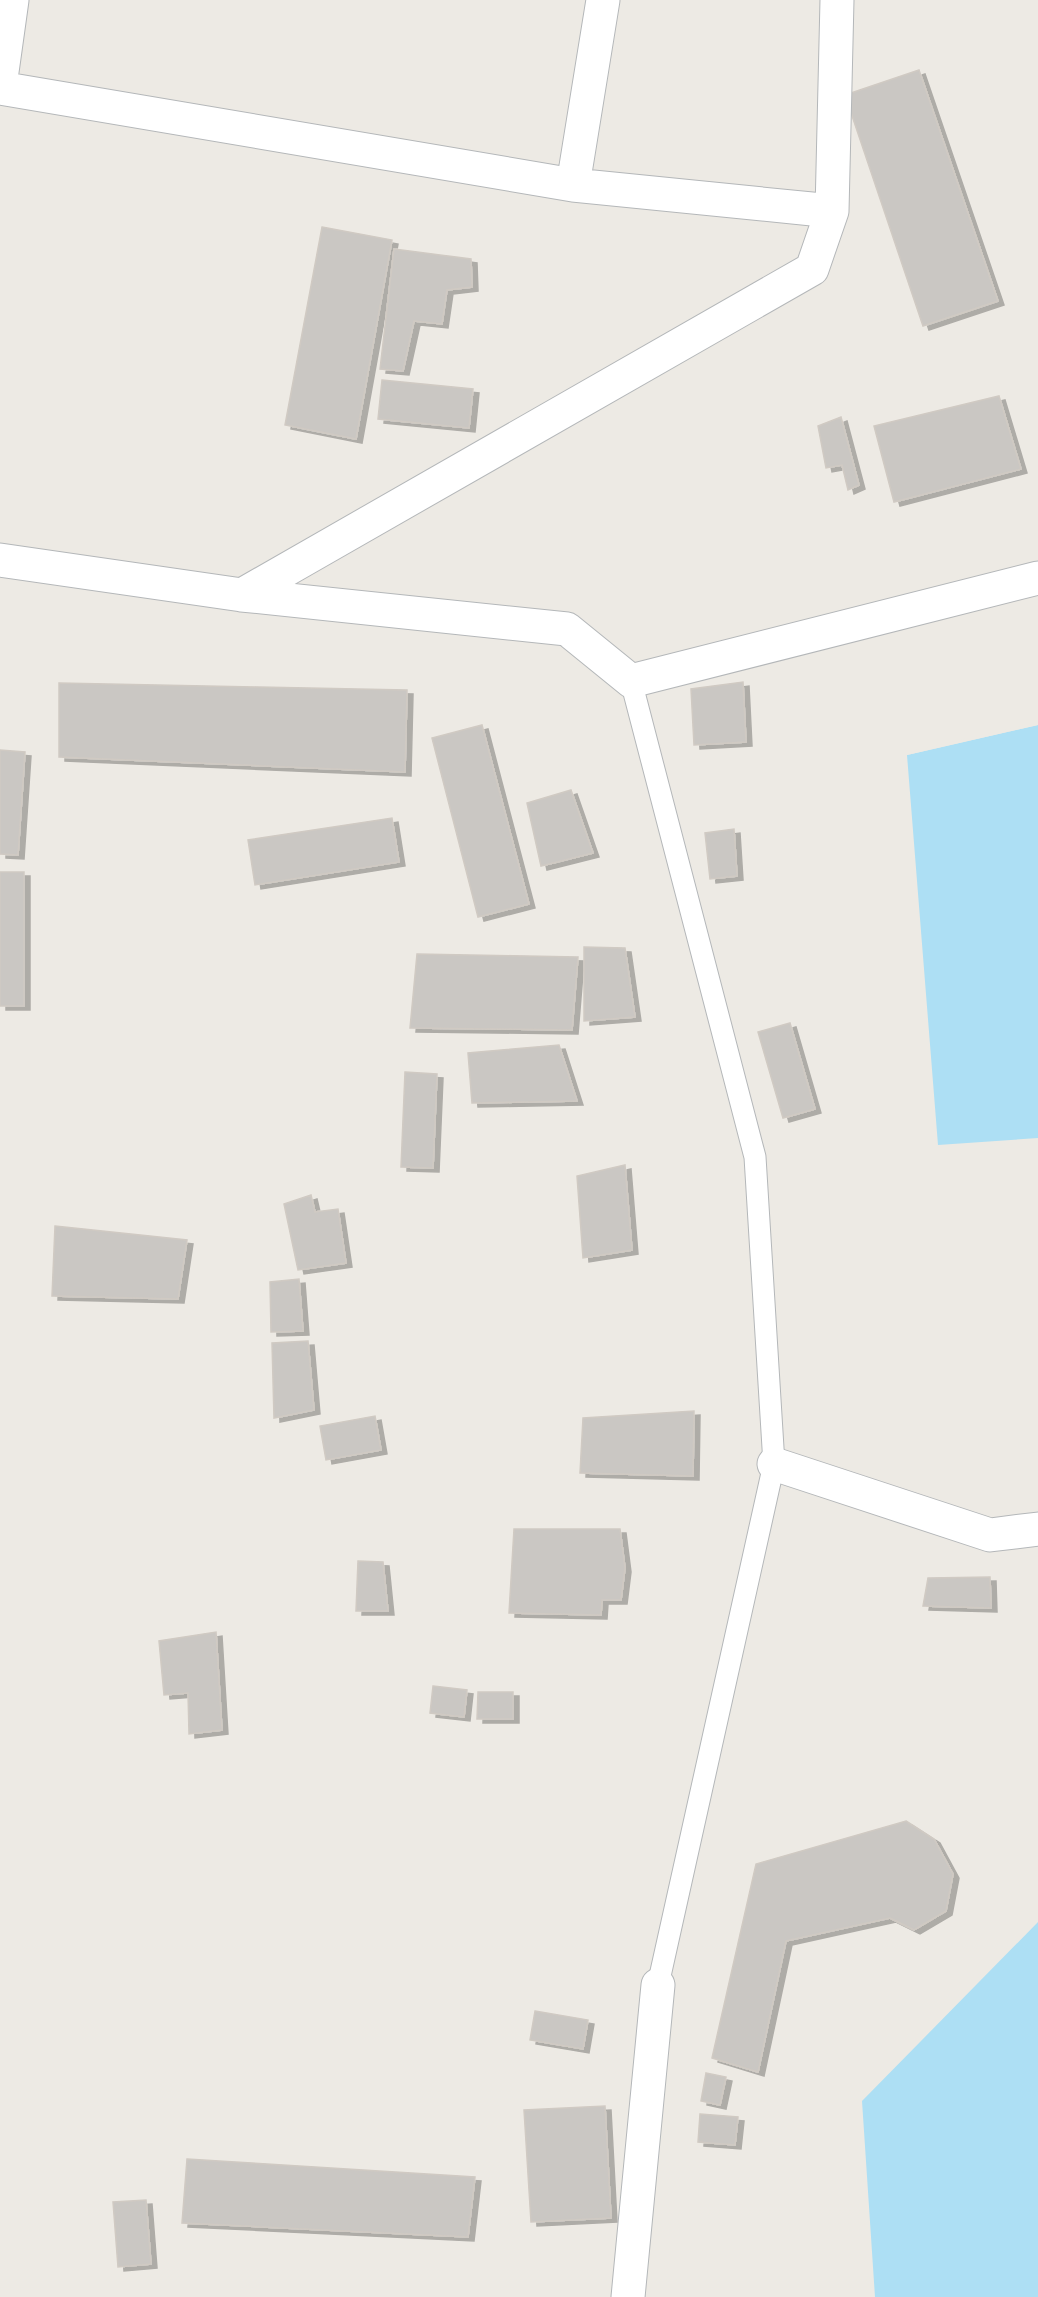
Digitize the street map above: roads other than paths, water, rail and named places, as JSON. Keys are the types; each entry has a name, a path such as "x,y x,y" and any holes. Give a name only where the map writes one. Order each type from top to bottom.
{"street":[{"path":"12,0 0,87 573,185 832,212"},
{"path":"573,185 603,0"},
{"path":"242,595 812,269 832,212 837,0"},
{"path":"0,560 242,595 567,629 631,681 1038,578"},
{"path":"774,1464 990,1535 1038,1528"},
{"path":"628,2297 658,1985"}],"lane":[{"path":"631,681 755,1157 774,1464 658,1985"}],"water":[{"path":"1038,725 1038,1138 938,1145 907,755"},
{"path":"1038,1922 1038,2297 875,2297 862,2101"}]}
